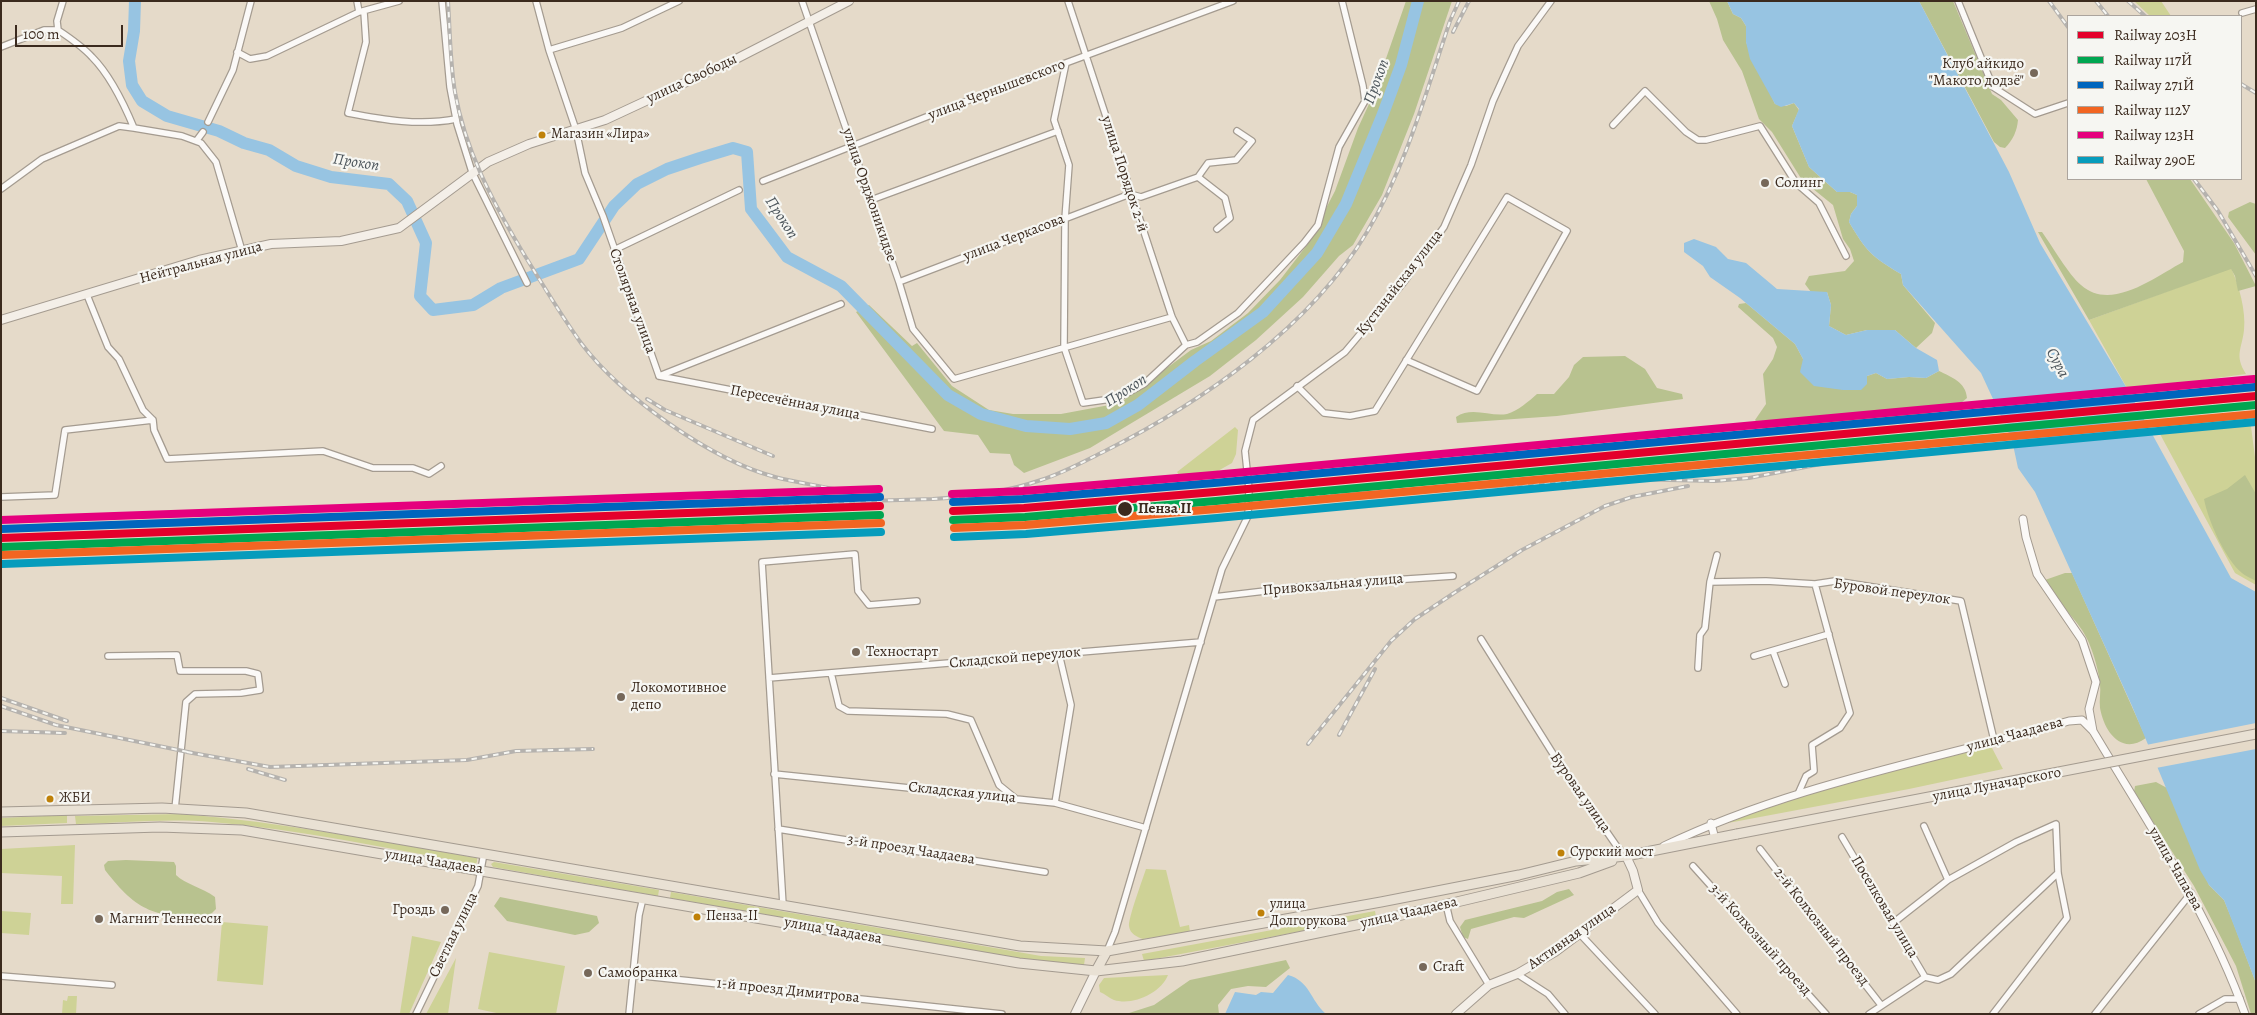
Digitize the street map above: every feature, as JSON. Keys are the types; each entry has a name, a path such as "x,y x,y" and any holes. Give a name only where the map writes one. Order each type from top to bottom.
{"main road":[{"name":"улица Свободы","path":"529,144 604,120 727,64 849,1"},
{"name":"Нейтральная улица","path":"1,320 199,260 271,244 341,241 399,228 472,172 488,162 529,144"},
{"name":"улица Луначарского","path":"1737,834 2256,734"},
{"name":"улица Чаадаева","path":"1,812 71,809 175,809 246,813 1020,946 1107,952 1381,902 1519,875 1576,861 1626,856 1737,834"},
{"name":"улица Чаадаева","path":"1,832 160,827 242,830 1019,963 1096,971 1182,961 1385,919 1579,873 1626,856"},
{"name":"Буровая улица","path":"1626,856 1633,870 1638,890"},
{"name":"Активная улица","path":"1456,1014 1489,985 1517,974 1580,934 1638,890"},
{"path":"1381,902 1385,919"},
{"path":"1075,1014 1107,952"}],"street":[{"path":"58,30 57,21 63,1"},
{"path":"208,122 233,70 251,1"},
{"path":"356,1 361,12 366,42 348,113 381,119 431,123 456,119"},
{"path":"237,52 250,59 268,56 361,12 399,1"},
{"path":"442,1 450,87 456,119 472,172 527,283"},
{"path":"536,1 549,50 576,130"},
{"path":"549,50 622,28 678,1"},
{"name":"улица Орджоникидзе","path":"802,1 899,282 912,329 954,379 1064,347"},
{"name":"улица Порядок 2-й","path":"1068,1 1172,317 1186,345"},
{"name":"улица Чернышевского","path":"763,181 1066,62 1233,1"},
{"path":"1066,62 1054,120 1069,165 1065,219 1064,347 1083,403 1118,398 1144,384 1186,345 1198,342 1238,313 1318,225 1339,147 1365,102 1363,86 1342,1"},
{"name":"Кустанайская улица","path":"1214,597 1222,569 1248,516 1249,489 1245,450 1253,420 1346,352 1404,282 1444,227 1471,165 1493,101 1518,46 1551,1"},
{"path":"1958,1 1993,87 2035,114 2067,103"},
{"path":"2242,13 2256,8"},
{"path":"1,47 44,30 58,30 92,57 102,69 126,109 134,128"},
{"path":"1613,125 1645,91 1686,132 1698,140 1706,140 1760,126 1796,184 1819,203 1846,256"},
{"path":"1,189 42,159 119,126 198,140 216,162 242,251"},
{"name":"Столярная улица","path":"576,130 585,173 603,216 659,376"},
{"path":"871,200 1058,131"},
{"name":"улица Черкасова","path":"899,282 1130,194 1141,197 1198,176 1208,163 1236,160 1252,141 1237,131"},
{"path":"198,140 203,132"},
{"path":"1198,176 1225,198 1230,218 1217,228"},
{"path":"614,250 740,190"},
{"path":"1297,386 1324,413 1350,416 1375,411 1406,360 1507,197 1567,231 1477,391 1406,360"},
{"path":"87,295 108,348 119,359 143,410 153,420 154,430 167,459 323,451 373,468 412,468 429,474 441,466"},
{"path":"659,376 841,304"},
{"path":"1064,347 1172,317"},
{"name":"Пересечённая улица","path":"659,376 932,429"},
{"path":"1,497 55,495 66,430 153,420"},
{"path":"2023,519 2026,538 2037,574 2082,640 2096,682 2089,709 2093,731"},
{"path":"783,905 762,562 855,554 858,591 869,605 917,601"},
{"path":"1698,668 1700,635 1705,628 1710,582 1717,555"},
{"name":"Привокзальная улица","path":"1214,597 1316,585 1453,576"},
{"name":"Буровой переулок","path":"1710,582 1766,581 1815,584 1835,581 1961,601 1994,740"},
{"path":"1798,794 1806,776 1814,771 1812,745 1840,728 1850,713 1815,584"},
{"path":"1107,952 1115,932 1214,597"},
{"path":"1754,656 1829,634"},
{"name":"Буровая улица","path":"1481,639 1555,757 1618,848 1626,856"},
{"name":"Складской переулок","path":"769,678 1200,642"},
{"path":"1773,651 1785,684"},
{"path":"1055,803 1071,705 1059,654"},
{"path":"108,656 178,655 180,671 246,671 258,674 260,690 241,693 195,694 186,702 175,809"},
{"path":"831,673 839,706 848,712 947,714 971,720 999,785 1015,798"},
{"name":"улица Чаадаева","path":"1655,850 1711,824 1798,794 1994,740 2070,720 2082,720 2093,731"},
{"name":"улица Чапаева","path":"2093,731 2191,892 2245,1014"},
{"name":"Складская улица","path":"774,774 1055,803 1146,828"},
{"path":"1711,824 1715,839"},
{"path":"1893,923 1948,880 2016,842 2056,824 2058,873 2067,918 1992,1014"},
{"path":"1924,826 1948,880"},
{"name":"3-й проезд Чаадаева","path":"778,829 1045,872"},
{"name":"Поселковая улица","path":"1842,837 1925,977"},
{"name":"2-й Колхозный проезд","path":"1760,849 1881,1005"},
{"name":"Светлая улица","path":"416,1014 478,886 484,853"},
{"name":"3-й Колхозный проезд","path":"1693,866 1826,1014"},
{"path":"1869,1014 1925,977 1938,980 1951,974 2058,873"},
{"name":"Буровая улица","path":"1638,890 1658,923 1737,1014"},
{"path":"2095,1014 2191,892"},
{"path":"629,1014 639,915 643,898"},
{"path":"1446,904 1450,921 1489,985"},
{"path":"1580,934 1655,1014"},
{"path":"1517,974 1548,994 1565,1014"},
{"name":"1-й проезд Димитрова","path":"634,975 1002,1014"},
{"path":"1,976 112,985"},
{"path":"2199,1014 2225,999 2240,999"}],"green space":[{"path":"1406,1 1452,1 1414,114 1382,195 1353,245 1339,256 1303,297 1256,340 1210,376 1090,448 1024,473 1014,465 1010,454 990,453 978,435 944,431 856,312 869,305 912,346 917,343 952,386 989,410 1013,414 1061,414 1120,403 1191,350 1211,341 1248,313 1280,280 1307,245 1335,191 1358,128 1374,93"},
{"path":"1709,1 1727,1 1733,14 1741,18 1746,26 1746,42 1775,104 1786,106 1794,103 1799,110 1792,126 1809,167 1837,192 1850,192 1857,195 1857,206 1851,214 1849,222 1855,232 1870,253 1901,274 1903,285 1935,323 1932,333 1916,348 1895,330 1867,330 1846,335 1829,326 1831,305 1827,292 1811,292 1805,284 1809,276 1845,271 1854,261 1850,249 1843,239 1833,205 1802,180 1772,132 1759,119 1742,71 1723,40"},
{"path":"1919,1 1953,1 1992,94 2001,100 2018,120 2014,135 2005,148 2000,147 1994,142"},
{"path":"2134,1 2161,1 2170,15 2149,15"},
{"path":"2147,180 2191,180 2234,243 2256,286 2238,291 2235,276 2231,269 2089,320 2038,232 2042,232 2081,285 2093,292 2106,295 2119,294 2146,283 2183,262 2184,251"},
{"path":"2250,202 2256,204 2256,255 2228,217 2229,212"},
{"path":"2231,268 2237,282 2243,307 2244,330 2240,362 2246,374 2128,390 2089,320"},
{"path":"1746,303 1795,344 1803,359 1867,376 1876,373 1887,379 1926,378 1939,371 1961,384 1967,398 1961,403 1936,408 1922,422 1767,434 1755,420 1766,404 1763,374 1773,359 1777,347 1773,338 1738,307 1739,304"},
{"path":"1625,356 1645,369 1657,388 1682,394 1683,399 1557,416 1457,423 1456,417 1468,412 1507,414 1527,403 1537,394 1554,394 1569,377 1574,365 1583,357"},
{"path":"2249,411 2256,465 2256,585 2235,573 2153,421"},
{"path":"1235,427 1238,430 1236,454 1232,463 1200,481 1182,479 1177,472"},
{"path":"2245,475 2256,494 2256,581 2243,574 2229,558 2213,528 2204,499 2227,489"},
{"path":"2065,573 2072,573 2146,738 2137,743 2129,744 2122,742 2115,738 2105,725 2100,708 2099,674 2089,643 2080,627 2049,588 2045,580"},
{"path":"1987,746 1992,748 2003,769 1909,789 1728,823 1790,798 1823,788"},
{"path":"2156,782 2167,788 2209,885 2224,900 2256,983 2256,1014 2251,1014 2236,966 2194,886 2134,792 2135,786"},
{"path":"182,814 219,817 330,833 477,858 477,862 475,864 311,834 245,825 178,820 76,824 75,816"},
{"path":"67,815 67,823 1,826 1,818"},
{"path":"75,845 73,904 61,904 62,876 1,873 1,849"},
{"path":"108,861 174,862 176,875 215,897 216,909 208,917 174,916 149,910 138,904 128,895 105,870 104,865"},
{"path":"494,862 659,890 658,896 493,867 491,864"},
{"path":"1146,869 1166,870 1180,927 1189,925 1190,932 1143,939 1132,933 1129,926 1131,915"},
{"path":"1569,889 1574,895 1524,918 1514,917 1471,929 1468,939 1463,937 1460,927 1465,920 1542,901 1557,892"},
{"path":"671,892 1041,956 1085,958 1084,965 1034,961 670,898"},
{"path":"500,897 597,916 599,923 589,932 575,935 507,921 494,906"},
{"path":"1,911 31,913 29,935 1,933"},
{"path":"1375,911 1376,917 1144,961 1142,954"},
{"path":"222,922 268,926 263,985 217,981"},
{"path":"412,936 441,942 409,1014 400,1013"},
{"path":"489,952 565,966 556,1014 501,1014 478,1009"},
{"path":"456,958 448,1014 426,1014"},
{"path":"1286,960 1290,968 1266,987 1248,986 1231,989 1218,1005 1219,1014 1126,1014 1154,1005 1190,980"},
{"path":"1168,975 1153,992 1138,999 1129,1001 1114,1000 1100,992 1099,985 1104,978"},
{"path":"68,996 77,996 76,1014 62,1014 63,1000 67,1001"}],"water":[{"name":"Сура","path":"1727,1 1919,1 2009,172 2040,243 2128,390 2231,578 2256,592 2256,983 2224,900 2209,885 2200,870 2132,706 2035,492 2018,468 2012,440 1981,373 1903,285 1901,274 1876,258 1860,240 1849,222 1851,214 1857,206 1857,195 1850,192 1837,192 1809,167 1792,126 1799,109 1794,103 1781,107 1775,104 1750,59 1746,42 1746,26 1741,18 1733,14"},
{"path":"1694,239 1716,247 1728,259 1746,263 1777,289 1827,292 1831,305 1829,326 1846,335 1867,330 1895,330 1916,348 1937,360 1939,371 1926,378 1887,379 1876,373 1867,376 1867,384 1861,390 1843,390 1814,386 1800,372 1803,359 1795,344 1740,298 1710,277 1703,266 1684,252 1684,243"},
{"path":"1288,975 1305,986 1326,1014 1225,1014 1235,992 1256,995 1261,992 1273,993"}],"pier":[{"path":"2139,404 2142,411 2002,424 1999,417"},
{"path":"2256,723 2256,749 2156,768 2146,745"}],"waterway":[{"name":"Прокоп","path":"135,1 134,31 129,61 132,85 142,101 167,116 219,131 244,143 269,150 296,166 331,177 389,184 407,201 426,243 420,296 433,310 473,305 501,288 579,259 614,206 637,184 667,169 733,148 747,152 751,209 787,257 841,286 948,395 981,414 1026,426 1070,429 1106,423 1138,405 1263,312 1317,253 1346,204 1383,114 1401,65 1418,1"}],"railway":[{"path":"448,1 455,92 465,134 490,194 511,232 581,343 619,384 669,424 696,441 750,469 782,479 834,489"},
{"path":"701,506 933,499 1015,488 1057,474 1103,452 1178,410 1215,386 1284,331 1315,300 1343,267 1367,232 1381,207 1404,155 1450,21 1459,1"},
{"path":"1453,32 1469,1"},
{"path":"2049,1 2067,26"},
{"path":"2096,1 2107,15"},
{"path":"2128,1 2144,15"},
{"path":"2242,85 2256,93"},
{"path":"2195,180 2218,211 2256,276"},
{"path":"647,399 665,410 773,456"},
{"path":"1259,499 1622,479 1715,481 1749,478 1821,464"},
{"path":"1308,744 1391,641 1415,619 1522,550 1605,506 1632,497 1688,486"},
{"path":"1339,735 1375,669"},
{"path":"1,698 67,721"},
{"path":"1,706 56,725 193,753"},
{"path":"1,731 65,733"},
{"path":"187,752 270,767 467,760 516,751 593,749"},
{"path":"248,769 285,780"}],"rail line":[{"name":"123Н","path":"952,494 1023,491 1213,475 2254,379"},
{"name":"271Й","path":"953,502 1023,499 1214,483 2255,387"},
{"name":"203Н","path":"953,511 1024,508 1215,492 2256,396"},
{"name":"117Й","path":"953,520 1025,517 1216,501 2256,405"},
{"name":"112У","path":"954,528 1025,525 1217,509 2256,414"},
{"name":"290Е","path":"954,537 1026,534 1217,518 2256,422"},
{"name":"123Н","path":"1,520 879,489"},
{"name":"271Й","path":"1,529 880,497"},
{"name":"203Н","path":"1,538 880,506"},
{"name":"117Й","path":"1,547 880,515"},
{"name":"112У","path":"2,555 881,523"},
{"name":"290Е","path":"2,564 881,532"}],"place":[{"name":"Клуб айкидо \"Макото додзё\"","path":"2034,73"},
{"name":"Магазин «Лира»","path":"542,135"},
{"name":"Солинг","path":"1765,183"},
{"name":"Пенза II","path":"1125,509"},
{"name":"Техностарт","path":"856,652"},
{"name":"Локомотивное депо","path":"621,697"},
{"name":"ЖБИ","path":"50,799"},
{"name":"Сурский мост","path":"1561,853"},
{"name":"Гроздь","path":"445,910"},
{"name":"улица Долгорукова","path":"1261,913"},
{"name":"Пенза-II","path":"697,917"},
{"name":"Магнит Теннесси","path":"99,919"},
{"name":"Craft","path":"1423,967"},
{"name":"Самобранка","path":"588,973"}]}
